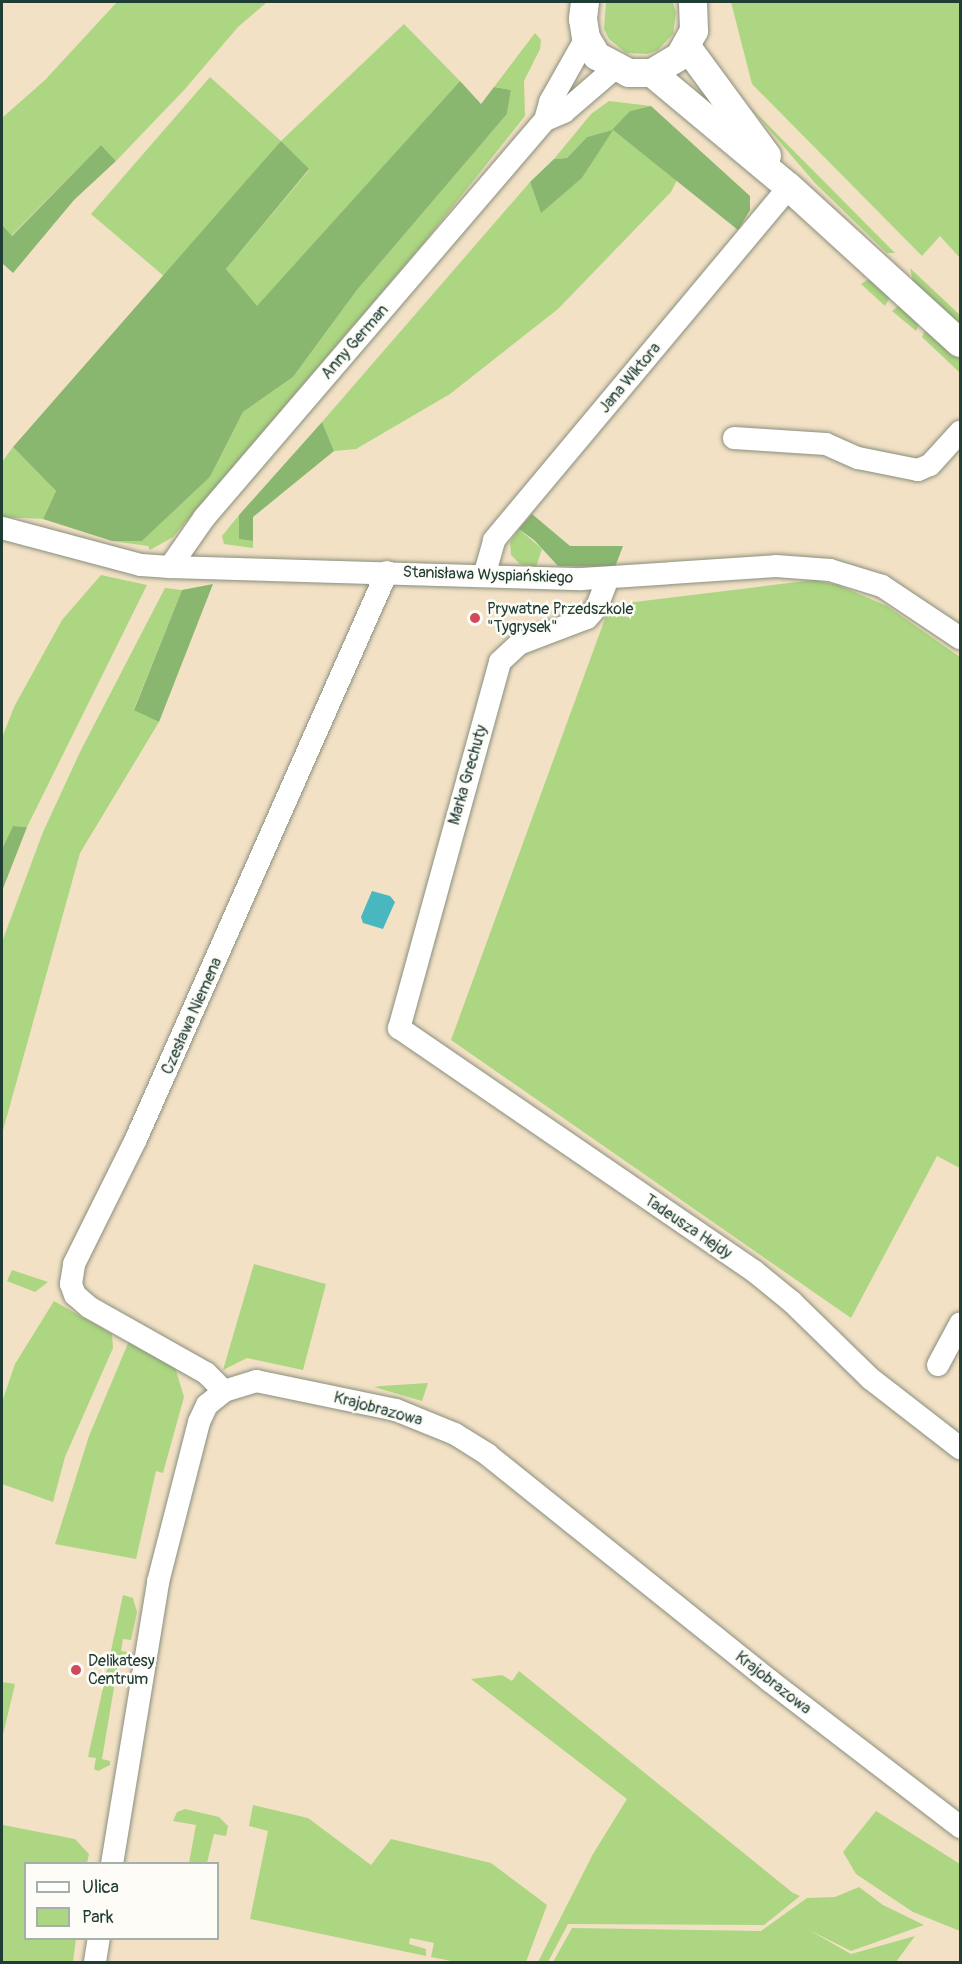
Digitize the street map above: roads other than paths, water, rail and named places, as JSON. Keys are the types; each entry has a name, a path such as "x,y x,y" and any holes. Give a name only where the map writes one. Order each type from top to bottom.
{"street":[{"path":"585,2 583,19 586,38 597,56 614,69 652,73 663,68 687,47 696,14 693,2"},
{"name":"Anny German","path":"170,567 204,518 545,120 550,102 586,38"},
{"path":"687,47 789,187"},
{"name":"Anny German","path":"545,120 564,112 614,69"},
{"path":"652,73 789,187 960,343"},
{"name":"Jana Wiktora","path":"484,576 494,540 789,187"},
{"path":"734,438 826,444 858,458 918,470 930,465 960,432"},
{"name":"Stanisława Wyspiańskiego","path":"2,528 132,563 170,567 608,578 776,566 830,570 882,586 960,638"},
{"name":"Czesława Niemena","path":"224,1391 206,1373 89,1307 75,1295 71,1284 74,1264 136,1139 387,572"},
{"name":"Marka Grechuty","path":"399,1028 500,662 519,644 587,618 597,607 608,578"},
{"name":"Tadeusza Hejdy","path":"399,1028 761,1276 871,1379 960,1448"},
{"path":"938,1365 960,1324"},
{"name":"Krajobrazowa","path":"112,1862 143,1661 169,1533 199,1422 207,1405 224,1391 256,1381 396,1410 455,1434 488,1455 770,1681 960,1827"},
{"path":"96,1962 99,1940"}],"water":[{"path":"372,891 390,896 395,902 383,929 363,923 361,917"}],"place":[{"name":"Prywatne Przedszkole \"Tygrysek\"","path":"475,618"},
{"name":"Delikatesy Centrum","path":"76,1670"}]}
